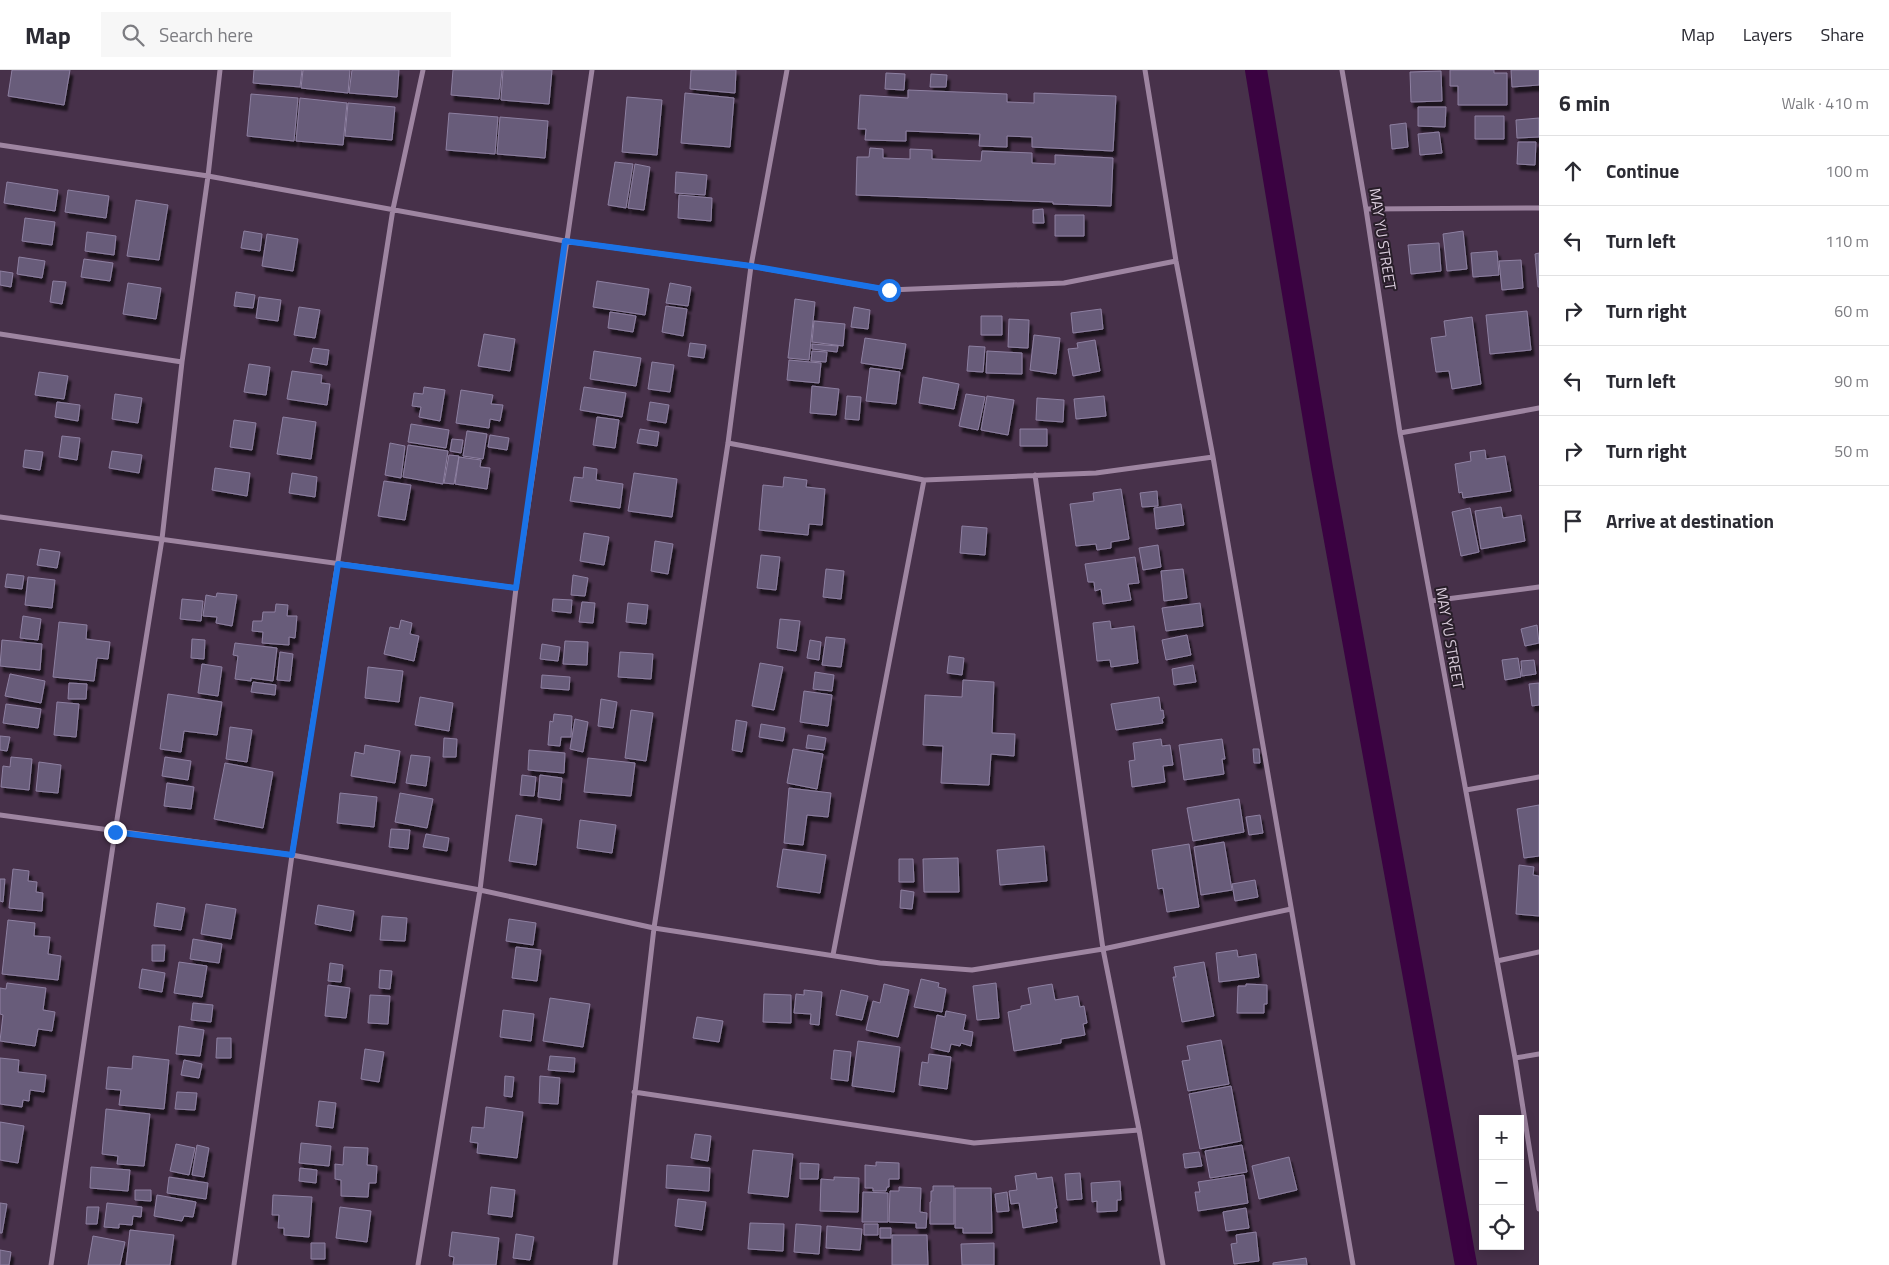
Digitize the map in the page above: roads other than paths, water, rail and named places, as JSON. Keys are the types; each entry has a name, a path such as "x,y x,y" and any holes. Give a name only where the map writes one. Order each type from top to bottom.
{"street":[{"path":"51,1265 115,832 162,539 182,362 208,176 220,70"},
{"path":"234,1265 292,855 394,209 422,70"},
{"path":"418,1265 480,890 516,588 565,241 592,70"},
{"path":"615,1265 654,928 728,443 751,266 788,70"},
{"path":"1145,70 1176,261 1213,457 1353,1265"},
{"name":"MAY YU STREET","path":"1342,70 1366,209 1400,432 1515,1058 1539,1209"},
{"path":"0,145 208,176 565,241 751,266 889,290 1064,284 1176,261"},
{"path":"1366,209 1539,208"},
{"path":"0,334 182,362"},
{"path":"1400,432 1539,408"},
{"path":"728,443 924,480 1096,473 1213,457"},
{"path":"1035,475 1103,949 1139,1130 1162,1265"},
{"path":"833,955 924,480"},
{"path":"0,518 516,588"},
{"path":"1431,601 1539,587"},
{"path":"1466,790 1539,777"},
{"path":"0,815 292,855 480,890 654,928 880,963 972,970 1103,949 1291,909"},
{"path":"1497,961 1539,952"},
{"path":"1515,1058 1539,1054"},
{"path":"634,1092 974,1143 1139,1130"}],"waterway":[{"path":"1256,70 1322,468 1466,1265"}]}
